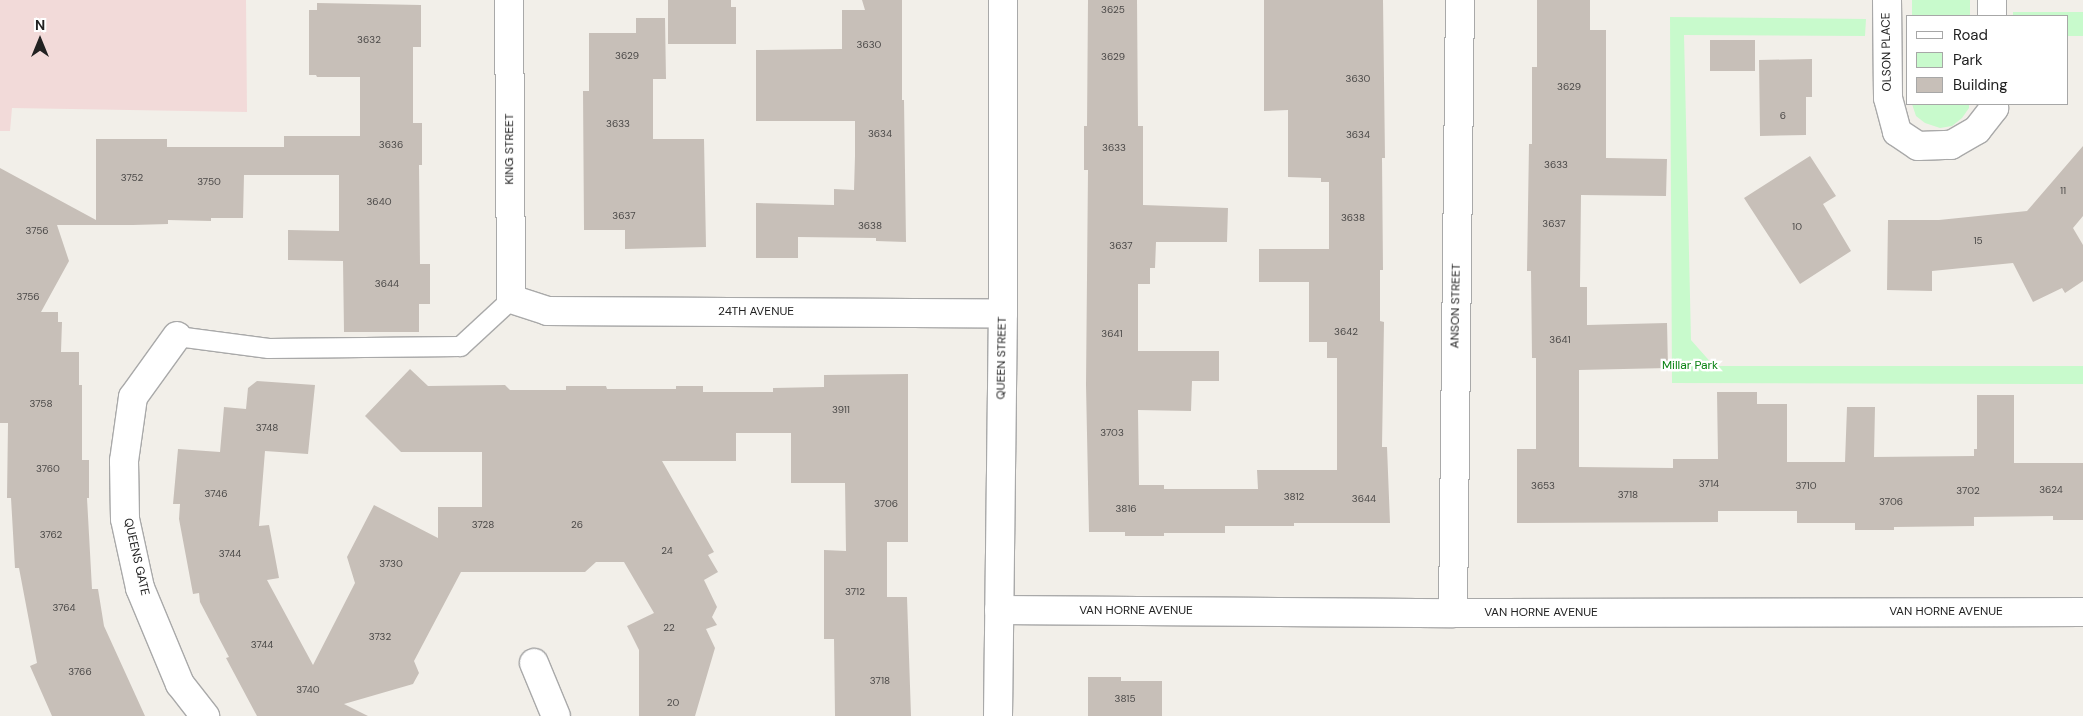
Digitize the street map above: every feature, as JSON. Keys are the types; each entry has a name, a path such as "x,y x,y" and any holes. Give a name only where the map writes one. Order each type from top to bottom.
{"street":[{"name":"KING STREET","path":"509,0 511,299"},
{"name":"QUEEN STREET","path":"998,716 1003,313 1004,0"},
{"name":"ANSON STREET","path":"1453,613 1460,0"},
{"name":"OLSON PLACE","path":"1886,0 1888,98 1897,132 1918,146 1950,145 1977,130 1994,108 1994,105"},
{"path":"1992,0 1992,15"},
{"name":"24TH AVENUE","path":"511,299 548,311 1003,313"},
{"name":"QUEENS GATE","path":"177,336 133,397 124,461 126,519 140,588 180,684 205,716"},
{"name":"VAN HORNE AVENUE","path":"998,610 1453,613 2083,612"},
{"path":"534,663 556,716"}],"lane":[{"path":"177,336 268,348 460,346 511,299"}],"shaded area":[{"path":"0,0 246,0 247,112 12,108 10,131 0,131"}],"green space":[{"path":"1912,0 1970,0 1970,15 1912,15"},
{"path":"2013,12 2083,12 2083,36 2068,36 2068,15 2013,15"},
{"name":"Millar Park","path":"1670,17 1866,19 1865,36 1684,35 1691,340 1714,366 2083,366 2083,384 1672,383"},
{"path":"1912,105 1969,105 1962,118 1952,126 1940,128 1925,123 1916,116"}],"building":[{"path":"668,0 731,0 731,7 736,7 736,44 668,44"},
{"path":"862,0 902,0 902,100 904,100 906,242 876,241 876,238 798,237 798,258 756,258 756,203 834,205 834,189 854,190 855,121 756,121 756,50 842,49 842,10 865,10"},
{"path":"1088,0 1137,0 1138,126 1143,126 1143,205 1228,208 1227,242 1156,242 1155,268 1150,268 1150,284 1138,284 1138,351 1219,351 1219,381 1192,381 1191,411 1138,410 1139,485 1164,485 1164,489 1258,489 1257,470 1337,470 1337,358 1327,358 1327,342 1309,342 1309,282 1259,282 1259,249 1329,249 1329,182 1321,182 1321,178 1288,177 1288,110 1264,111 1264,0 1383,0 1385,158 1382,158 1383,270 1380,270 1380,321 1384,322 1382,447 1387,447 1390,523 1294,523 1294,526 1225,526 1225,533 1164,533 1164,536 1125,536 1125,532 1089,532 1086,385 1088,170 1084,170 1084,126 1087,126"},
{"path":"1537,0 1590,0 1590,30 1606,30 1606,158 1667,159 1666,196 1581,195 1580,287 1587,287 1587,325 1667,323 1668,368 1579,370 1579,467 1673,468 1673,459 1718,459 1717,392 1757,392 1757,404 1787,404 1787,462 1845,462 1847,407 1875,407 1874,457 1974,456 1974,449 1977,449 1977,395 2014,395 2014,463 2083,463 2083,520 2053,520 2053,516 1974,517 1974,526 1894,527 1894,530 1855,530 1855,523 1797,523 1797,511 1718,511 1718,522 1517,523 1517,449 1536,449 1536,358 1532,358 1531,271 1527,271 1529,144 1532,144 1532,67 1537,67"},
{"path":"317,3 421,5 421,47 413,47 413,123 422,123 422,165 419,165 420,264 430,264 430,304 419,304 419,332 344,332 343,261 288,260 288,230 339,231 339,175 244,175 243,218 211,218 211,221 168,220 168,224 57,225 69,261 41,312 58,312 58,322 62,322 61,352 79,352 79,385 82,385 82,460 89,460 89,498 87,498 92,589 98,589 104,626 145,716 52,716 30,666 37,663 19,568 15,568 11,498 7,498 8,423 0,423 0,168 96,220 96,139 167,139 167,147 284,147 284,136 360,136 360,77 317,77 316,75 309,75 309,10 317,10"},
{"path":"636,18 665,18 666,79 653,79 653,139 704,139 706,247 625,249 625,230 584,230 583,91 589,91 589,33 636,33"},
{"path":"1710,40 1755,40 1755,71 1710,71"},
{"path":"1812,59 1812,97 1806,97 1806,135 1760,136 1759,60"},
{"path":"2083,146 2083,216 2073,228 2083,245 2083,281 2065,293 2062,288 2033,302 2013,263 1932,271 1932,291 1887,290 1888,220 1939,220 2027,211"},
{"path":"1810,156 1836,196 1823,204 1851,251 1800,284 1744,198"},
{"path":"410,369 428,386 505,385 510,390 566,390 566,386 606,386 607,389 676,389 676,386 703,386 703,392 773,392 773,388 824,387 824,375 908,374 908,542 887,542 887,597 907,597 911,716 835,716 834,639 824,639 824,550 846,551 845,483 791,483 791,433 736,433 736,461 662,461 714,552 708,555 718,572 704,580 717,607 712,617 717,625 706,629 715,648 695,716 639,716 639,650 627,626 654,613 624,562 596,562 585,572 461,572 414,661 419,673 413,684 344,704 368,716 257,716 226,658 229,657 200,602 199,593 193,594 179,519 180,504 173,504 178,449 220,452 224,407 246,409 248,388 257,381 315,385 308,454 265,451 259,526 269,525 279,578 267,580 313,665 355,583 347,557 374,505 438,538 438,507 482,507 482,452 401,452 365,416"},
{"path":"1088,677 1121,677 1121,681 1162,681 1162,716 1088,716"}]}
